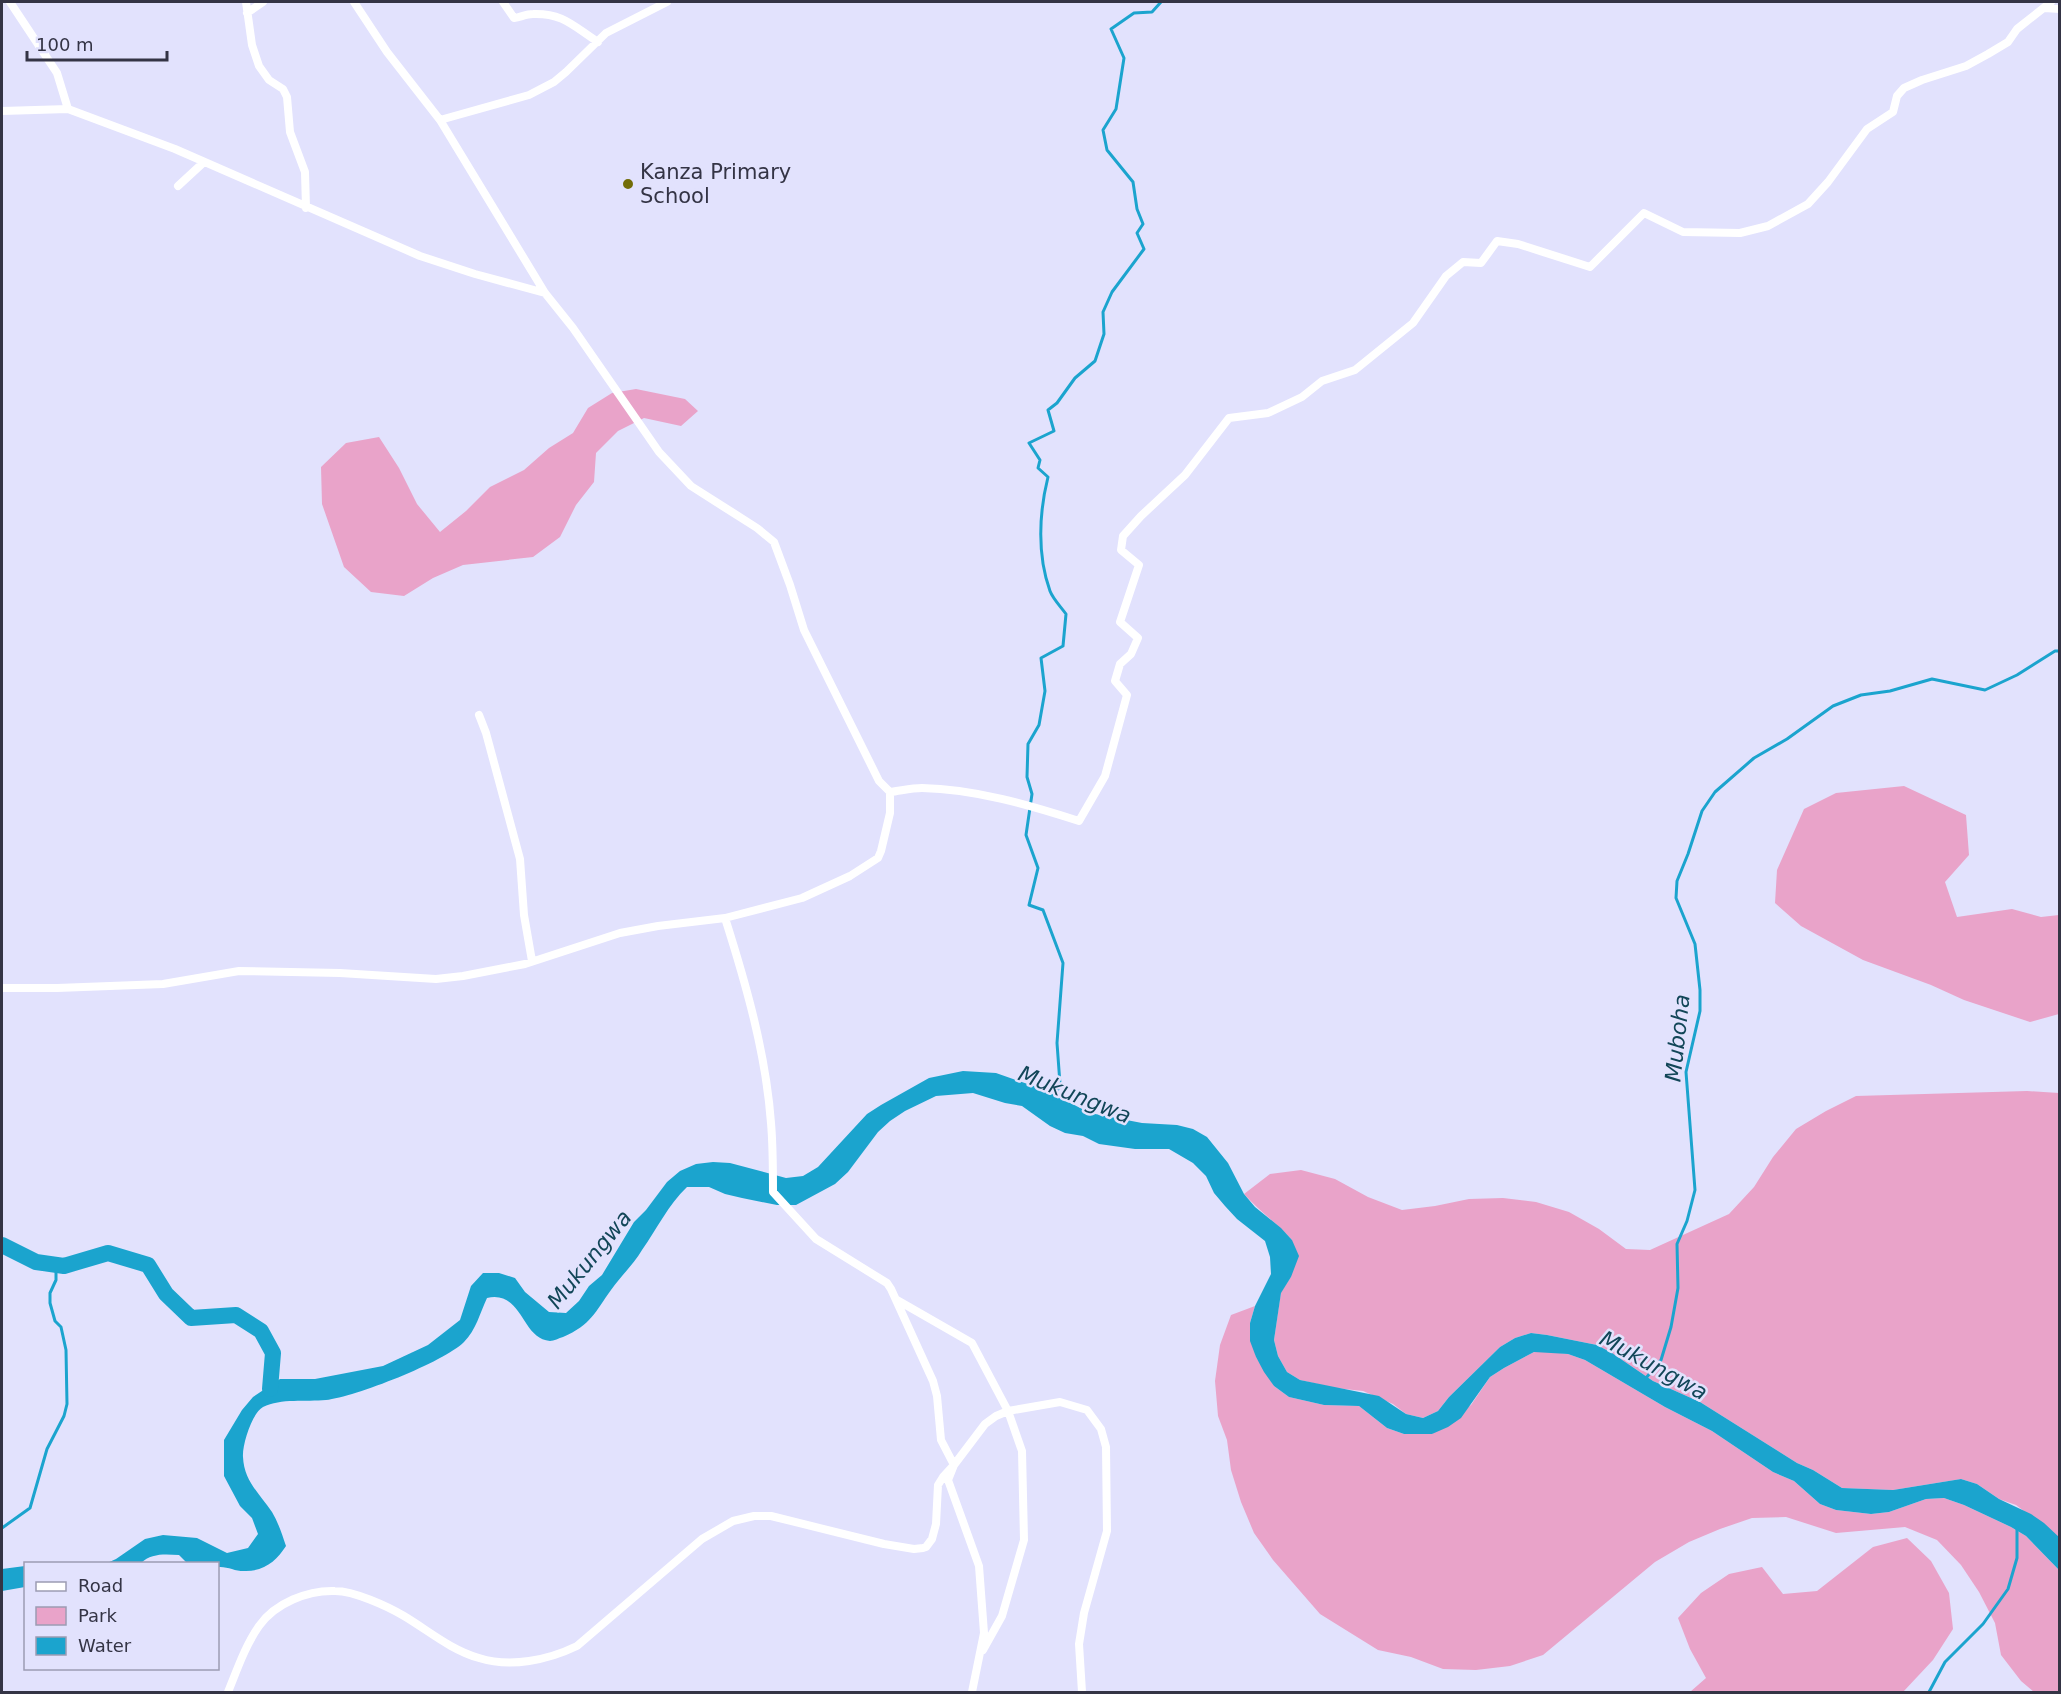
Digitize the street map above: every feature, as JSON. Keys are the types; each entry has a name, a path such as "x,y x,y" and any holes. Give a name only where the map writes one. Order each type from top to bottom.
{"street":[{"path":"10,2 57,73 68,109"},
{"path":"246,2 252,45 259,66 269,80 285,90 291,139 305,172 306,207"},
{"path":"247,13 263,2"},
{"path":"2,988 163,984 239,971 340,972 436,979 463,976 525,964 620,933 725,918 802,898 872,863 878,858 884,845 890,813 890,792 879,781 807,638 774,542 684,481 659,452 573,328 545,293 440,120 387,52 354,2"},
{"path":"503,2 514,18 531,14 551,14 561,17 597,42"},
{"path":"440,120 530,95 554,82 606,33 667,2"},
{"path":"890,792 921,788 963,792 1030,805 1079,821 1105,776 1127,695 1115,681 1120,664 1131,654 1138,638 1120,622 1139,565 1121,550 1124,536 1141,516 1185,475 1229,418 1268,413 1302,397 1322,381 1355,370 1413,323 1446,276 1463,262 1481,263 1497,241 1518,244 1590,267 1644,213 1683,232 1740,233 1768,226 1808,204 1828,182 1867,129 1893,112 1897,96 1904,88 1966,66 1988,54 2008,42 2017,29 2051,2"},
{"path":"2044,8 2060,9"},
{"path":"2,111 68,109 175,149 420,256 545,293"},
{"path":"178,186 204,162"},
{"path":"479,715 486,733 520,859 524,915 532,961"},
{"path":"725,918 740,965 766,1082 772,1124 773,1192 816,1239 887,1283 933,1381 937,1396 941,1440 954,1465 948,1480 979,1566 984,1633 972,1692"},
{"path":"896,1300 972,1343 1008,1411 1022,1451 1024,1540 1002,1616 978,1661"},
{"path":"228,1692 244,1651 260,1624 284,1604 298,1597 336,1590 360,1596 401,1614 457,1650 481,1659 507,1664 562,1653 577,1646 702,1539 733,1521 754,1516 771,1516 884,1544 914,1549 926,1547 932,1539 936,1524 938,1485 985,1424 1008,1411 1060,1402 1087,1410 1101,1429 1106,1447 1107,1532 1082,1623 1079,1644 1082,1692"}],"green space":[{"path":"636,389 685,399 698,411 681,426 644,418 618,431 596,453 594,482 576,505 560,537 533,557 463,565 433,578 404,596 371,592 344,567 322,504 321,467 346,443 379,437 399,468 417,504 440,532 490,487 524,470 549,448 573,433 588,408 612,393"},
{"path":"1904,786 1966,815 1969,855 1945,882 1957,917 2012,909 2041,917 2059,915 2059,1014 2030,1022 1964,1000 1863,960 1801,926 1775,903 1777,870 1804,809 1836,793"},
{"path":"2027,1091 2059,1093 2059,1538 2016,1505 1999,1499 1977,1484 1961,1479 1893,1490 1842,1488 1797,1463 1700,1402 1653,1381 1597,1345 1531,1333 1515,1338 1500,1347 1449,1397 1438,1411 1423,1418 1406,1414 1393,1404 1363,1391 1335,1388 1300,1380 1287,1372 1278,1356 1274,1340 1281,1292 1291,1277 1292,1240 1244,1194 1270,1174 1301,1170 1335,1179 1368,1197 1402,1210 1469,1199 1503,1198 1536,1202 1569,1212 1599,1229 1626,1249 1650,1250 1729,1214 1754,1187 1773,1157 1796,1129 1856,1096"},
{"path":"1255,1306 1250,1323 1256,1357 1274,1386 1289,1397 1324,1405 1359,1406 1387,1428 1404,1434 1432,1434 1471,1405 1490,1377 1534,1352 1568,1354 1585,1360 1665,1407 1712,1431 1773,1472 1794,1481 1820,1504 1836,1510 1871,1514 1889,1512 1926,1499 1944,1498 2011,1527 2026,1536 2059,1570 2059,1692 2034,1692 2021,1681 2001,1655 1995,1623 1979,1592 1961,1565 1937,1540 1905,1527 1836,1533 1786,1517 1752,1518 1689,1542 1655,1562 1543,1655 1510,1666 1476,1670 1443,1669 1411,1657 1378,1650 1320,1614 1273,1560 1254,1533 1241,1502 1231,1470 1227,1440 1218,1416 1215,1381 1220,1345 1231,1315"},
{"path":"1907,1538 1931,1561 1949,1593 1953,1629 1933,1660 1903,1692 1690,1692 1706,1678 1690,1649 1678,1618 1701,1593 1729,1574 1762,1567 1783,1594 1817,1591 1873,1547"}],"water":[{"path":"963,1071 996,1073 1045,1090 1090,1113 1142,1123 1177,1125 1193,1129 1207,1137 1228,1163 1244,1194 1292,1240 1299,1256 1291,1277 1281,1293 1274,1340 1278,1356 1287,1372 1300,1380 1379,1396 1406,1414 1423,1418 1438,1411 1449,1397 1500,1347 1515,1338 1531,1333 1597,1345 1653,1381 1700,1402 1797,1463 1842,1488 1893,1490 1961,1479 1977,1484 1999,1499 2031,1514 2060,1538 2059,1570 2026,1536 1964,1505 1944,1498 1926,1499 1889,1512 1871,1514 1836,1510 1820,1504 1794,1481 1773,1472 1712,1431 1665,1407 1585,1360 1568,1354 1534,1352 1504,1368 1490,1377 1461,1418 1432,1434 1404,1434 1387,1428 1359,1406 1324,1405 1289,1397 1274,1386 1264,1372 1250,1341 1250,1323 1255,1306 1271,1274 1270,1257 1265,1241 1237,1219 1225,1206 1214,1193 1206,1176 1193,1163 1169,1149 1135,1149 1099,1144 1083,1136 1065,1133 1050,1126 1022,1106 973,1093 936,1096 905,1111 878,1132 848,1172 835,1184 796,1205 777,1205 742,1198 709,1187 687,1187 674,1201 592,1317 580,1328 563,1337 553,1341 540,1338 508,1301 499,1297 487,1298 475,1327 464,1342 438,1359 377,1386 339,1397 326,1400 286,1401 263,1407 255,1416 246,1437 243,1452 244,1465 253,1486 272,1512 286,1546 279,1556 265,1567 239,1571 219,1567 219,1562 186,1562 179,1555 169,1554 154,1556 142,1562 109,1562 145,1539 163,1535 197,1538 227,1553 248,1548 258,1534 252,1518 240,1506 224,1476 224,1440 242,1410 253,1397 280,1379 315,1379 383,1366 428,1345 460,1320 471,1286 483,1273 499,1273 515,1278 525,1292 549,1312 566,1313 579,1301 589,1286 602,1275 634,1222 667,1182 680,1171 696,1164 713,1162 730,1163 786,1178 803,1176 818,1167 867,1114 929,1078"},
{"path":"24,1566 24,1587 2,1591 2,1569"}],"waterway":[{"name":"Mukungwa","path":"1054,1099 1060,1084 1057,1043 1063,963 1043,910 1029,905 1038,868 1026,835 1032,794 1027,777 1028,744 1039,725 1045,691 1041,658 1063,646 1066,614 1051,594 1046,577 1041,549 1041,519 1048,477 1038,468 1040,460 1029,443 1054,431 1048,410 1057,403 1075,378 1095,361 1104,334 1103,312 1112,292 1144,249 1137,233 1143,224 1137,209 1133,182 1107,150 1103,130 1116,109 1124,58 1111,29 1134,13 1152,12 1161,2"},
{"name":"Muboha","path":"1646,1378 1661,1360 1671,1327 1678,1288 1677,1244 1687,1221 1695,1190 1686,1072 1700,1011 1700,990 1695,944 1676,898 1677,881 1702,811 1715,792 1754,758 1787,739 1833,706 1861,695 1890,691 1932,679 1985,690 2017,675 2055,651 2060,651"},
{"path":"2,1245 36,1262 64,1266 108,1253 148,1265 166,1294 191,1318 236,1315 261,1331 273,1353 270,1389"},
{"path":"2,1528 30,1508 47,1449 64,1416 67,1404 66,1350 61,1327 55,1321 50,1303 56,1270 64,1266"},
{"path":"1929,1692 1945,1662 1983,1624 2008,1589 2017,1558 2017,1528"}],"place":[{"name":"Kanza Primary School","path":"628,184"}]}
